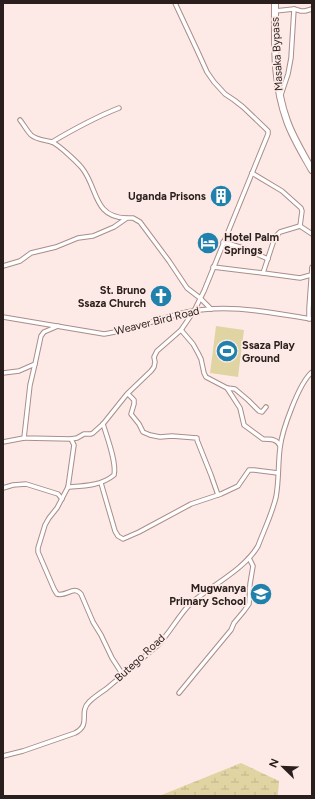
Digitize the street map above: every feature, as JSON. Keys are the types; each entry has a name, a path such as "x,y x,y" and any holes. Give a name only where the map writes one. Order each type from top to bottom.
{"highway":[{"name":"Masaka Bypass","path":"275,3 276,68 280,98 293,135 312,170"}],"street":[{"path":"3,442 24,438 71,439 77,438 84,434 91,434 103,424 128,394 154,367 154,357 157,350 181,330 194,311 204,291 268,134 268,131 243,107 225,94 214,82 202,61 175,3"},
{"path":"275,11 294,9 301,11"},
{"path":"280,98 288,74 291,58 294,9"},
{"path":"294,15 301,11 312,9"},
{"path":"52,142 100,116 119,108"},
{"path":"20,120 34,136 52,142 76,162 86,173 103,209 118,218 133,218 140,222 187,288 211,309"},
{"path":"252,173 282,191 301,208 300,226"},
{"path":"3,266 20,261 31,253 56,247 78,238 93,236 114,227 127,218"},
{"path":"300,226 312,234"},
{"path":"263,273 277,234 300,226"},
{"path":"224,242 243,248 268,259"},
{"path":"213,267 300,278 311,274"},
{"path":"310,319 308,308 312,267"},
{"name":"Weaver Bird Road","path":"3,317 104,334 188,312 211,309 240,309 310,319"},
{"path":"24,438 30,384 41,336 44,332 59,326"},
{"path":"181,330 198,352 205,375 209,379 227,388 235,389 259,411 262,412 266,407"},
{"path":"3,373 19,371 35,364"},
{"name":"Butego Road","path":"3,756 23,751 80,730 85,721 84,709 89,703 159,643 192,602 254,553 276,498 281,439 301,386 304,380 312,372"},
{"path":"227,388 240,408 246,427 263,439 273,439 280,447"},
{"path":"128,394 134,400 131,414 143,432 160,437 172,436 197,438 212,475 218,495"},
{"path":"68,487 101,483 114,475 114,466 103,424"},
{"path":"77,438 74,445 68,487 57,508 45,525 38,548 39,556 57,594 63,595 75,590 81,594 93,622 123,675"},
{"path":"71,439 74,445"},
{"path":"101,483 115,531 118,536 123,538 139,532 191,504 218,495 238,486 249,470 278,473"},
{"path":"3,488 23,484 38,487 58,494 62,499"},
{"path":"58,494 65,492"},
{"path":"179,693 231,630 234,623 247,608 249,604 250,584 253,569 253,564 249,558"}],"green space":[{"name":"Ssaza Play Ground","path":"216,326 244,330 238,377 210,373"},
{"path":"241,763 279,781 278,796 159,796"}],"place":[{"name":"Uganda Prisons","path":"221,196"},
{"name":"Hotel Palm Springs","path":"208,243"},
{"name":"St. Bruno Ssaza Church","path":"161,296"},
{"name":"Ssaza Play Ground","path":"227,351"},
{"name":"Mugwanya Primary School","path":"261,594"}]}
